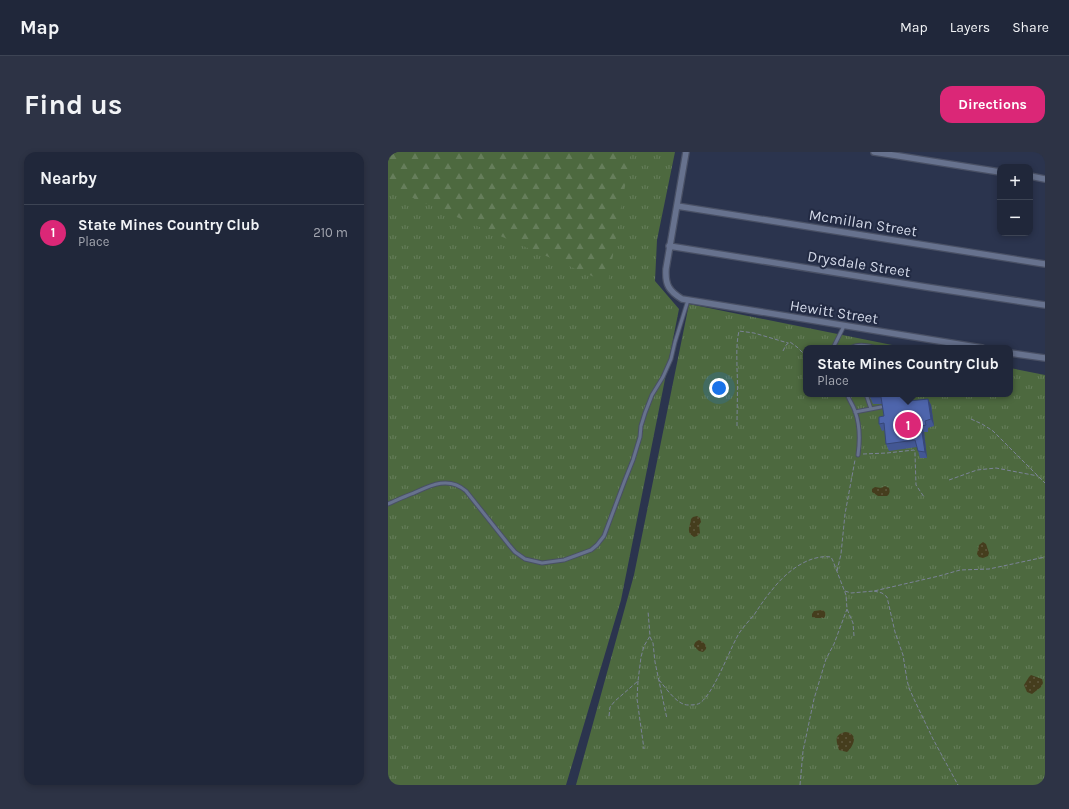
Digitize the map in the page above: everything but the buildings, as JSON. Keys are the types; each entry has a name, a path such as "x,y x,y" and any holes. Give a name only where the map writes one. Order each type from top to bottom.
{"street":[{"path":"669,246 686,152"},
{"path":"874,152 997,172"},
{"path":"1033,177 1045,179"},
{"name":"Mcmillan Street","path":"677,206 1045,264"},
{"name":"Hewitt Street","path":"669,246 665,277 666,283 675,294 682,299 963,345"},
{"name":"Drysdale Street","path":"669,246 926,287 1045,304"},
{"path":"1013,353 1045,358"}],"lane":[{"path":"388,504 431,485 439,483 455,484 466,490 509,545 515,552 525,559 542,563 553,562 577,556 591,550 604,536 633,460 640,437 644,413 668,366 688,300"},
{"path":"834,345 844,326"},
{"path":"848,397 855,412 859,431 860,444 858,455"},
{"path":"867,397 871,409"},
{"path":"855,412 881,408"}],"path":[{"path":"738,426 736,350 739,331 754,333 791,343 803,353"},
{"path":"783,351 788,343"},
{"path":"971,420 982,424 993,431 1045,483"},
{"path":"837,572 841,554 845,514 856,458 858,455 914,450 916,485 924,497"},
{"path":"949,480 978,470 996,468 1039,476"},
{"path":"659,680 682,704 687,705 699,703 704,700 723,668 736,638 772,589 790,571 807,561 831,557 846,596 847,608 853,624 854,636"},
{"path":"844,590 851,593 874,591 960,570 989,569 1045,557"},
{"path":"874,591 882,593 887,597 895,632 903,655 907,680 934,739 958,785"},
{"path":"800,785 803,751 814,699 826,659 834,644 847,608"},
{"path":"648,611 650,636 667,720"},
{"path":"644,749 637,699 641,657 644,646 650,636"},
{"path":"609,716 610,708 615,700 638,681"}],"green space":[{"path":"388,152 675,152 657,240 655,281 679,309 621,600 566,785 388,785"},
{"path":"388,152 631,152 608,283 388,187"},
{"path":"689,304 892,345 803,345 803,397 1013,397 1013,369 1045,375 1045,785 576,785 634,575"}],"sand":[{"path":"885,486 889,488 890,491 887,496 878,496 872,492 872,489 875,487 881,488"},
{"path":"697,516 700,518 701,522 699,525 700,533 694,537 690,534 689,528 691,519"},
{"path":"983,542 986,544 989,553 988,556 983,558 979,557 977,554 979,545"},
{"path":"822,610 825,613 824,618 812,617 814,611"},
{"path":"699,640 706,646 706,649 703,652 699,651 694,646 695,642"},
{"path":"1031,675 1042,679 1043,683 1041,687 1032,694 1027,692 1024,685"},
{"path":"845,732 854,737 852,746 847,752 839,750 837,741 837,736"}],"place":[{"name":"State Mines Country Club","path":"908,425"}]}
